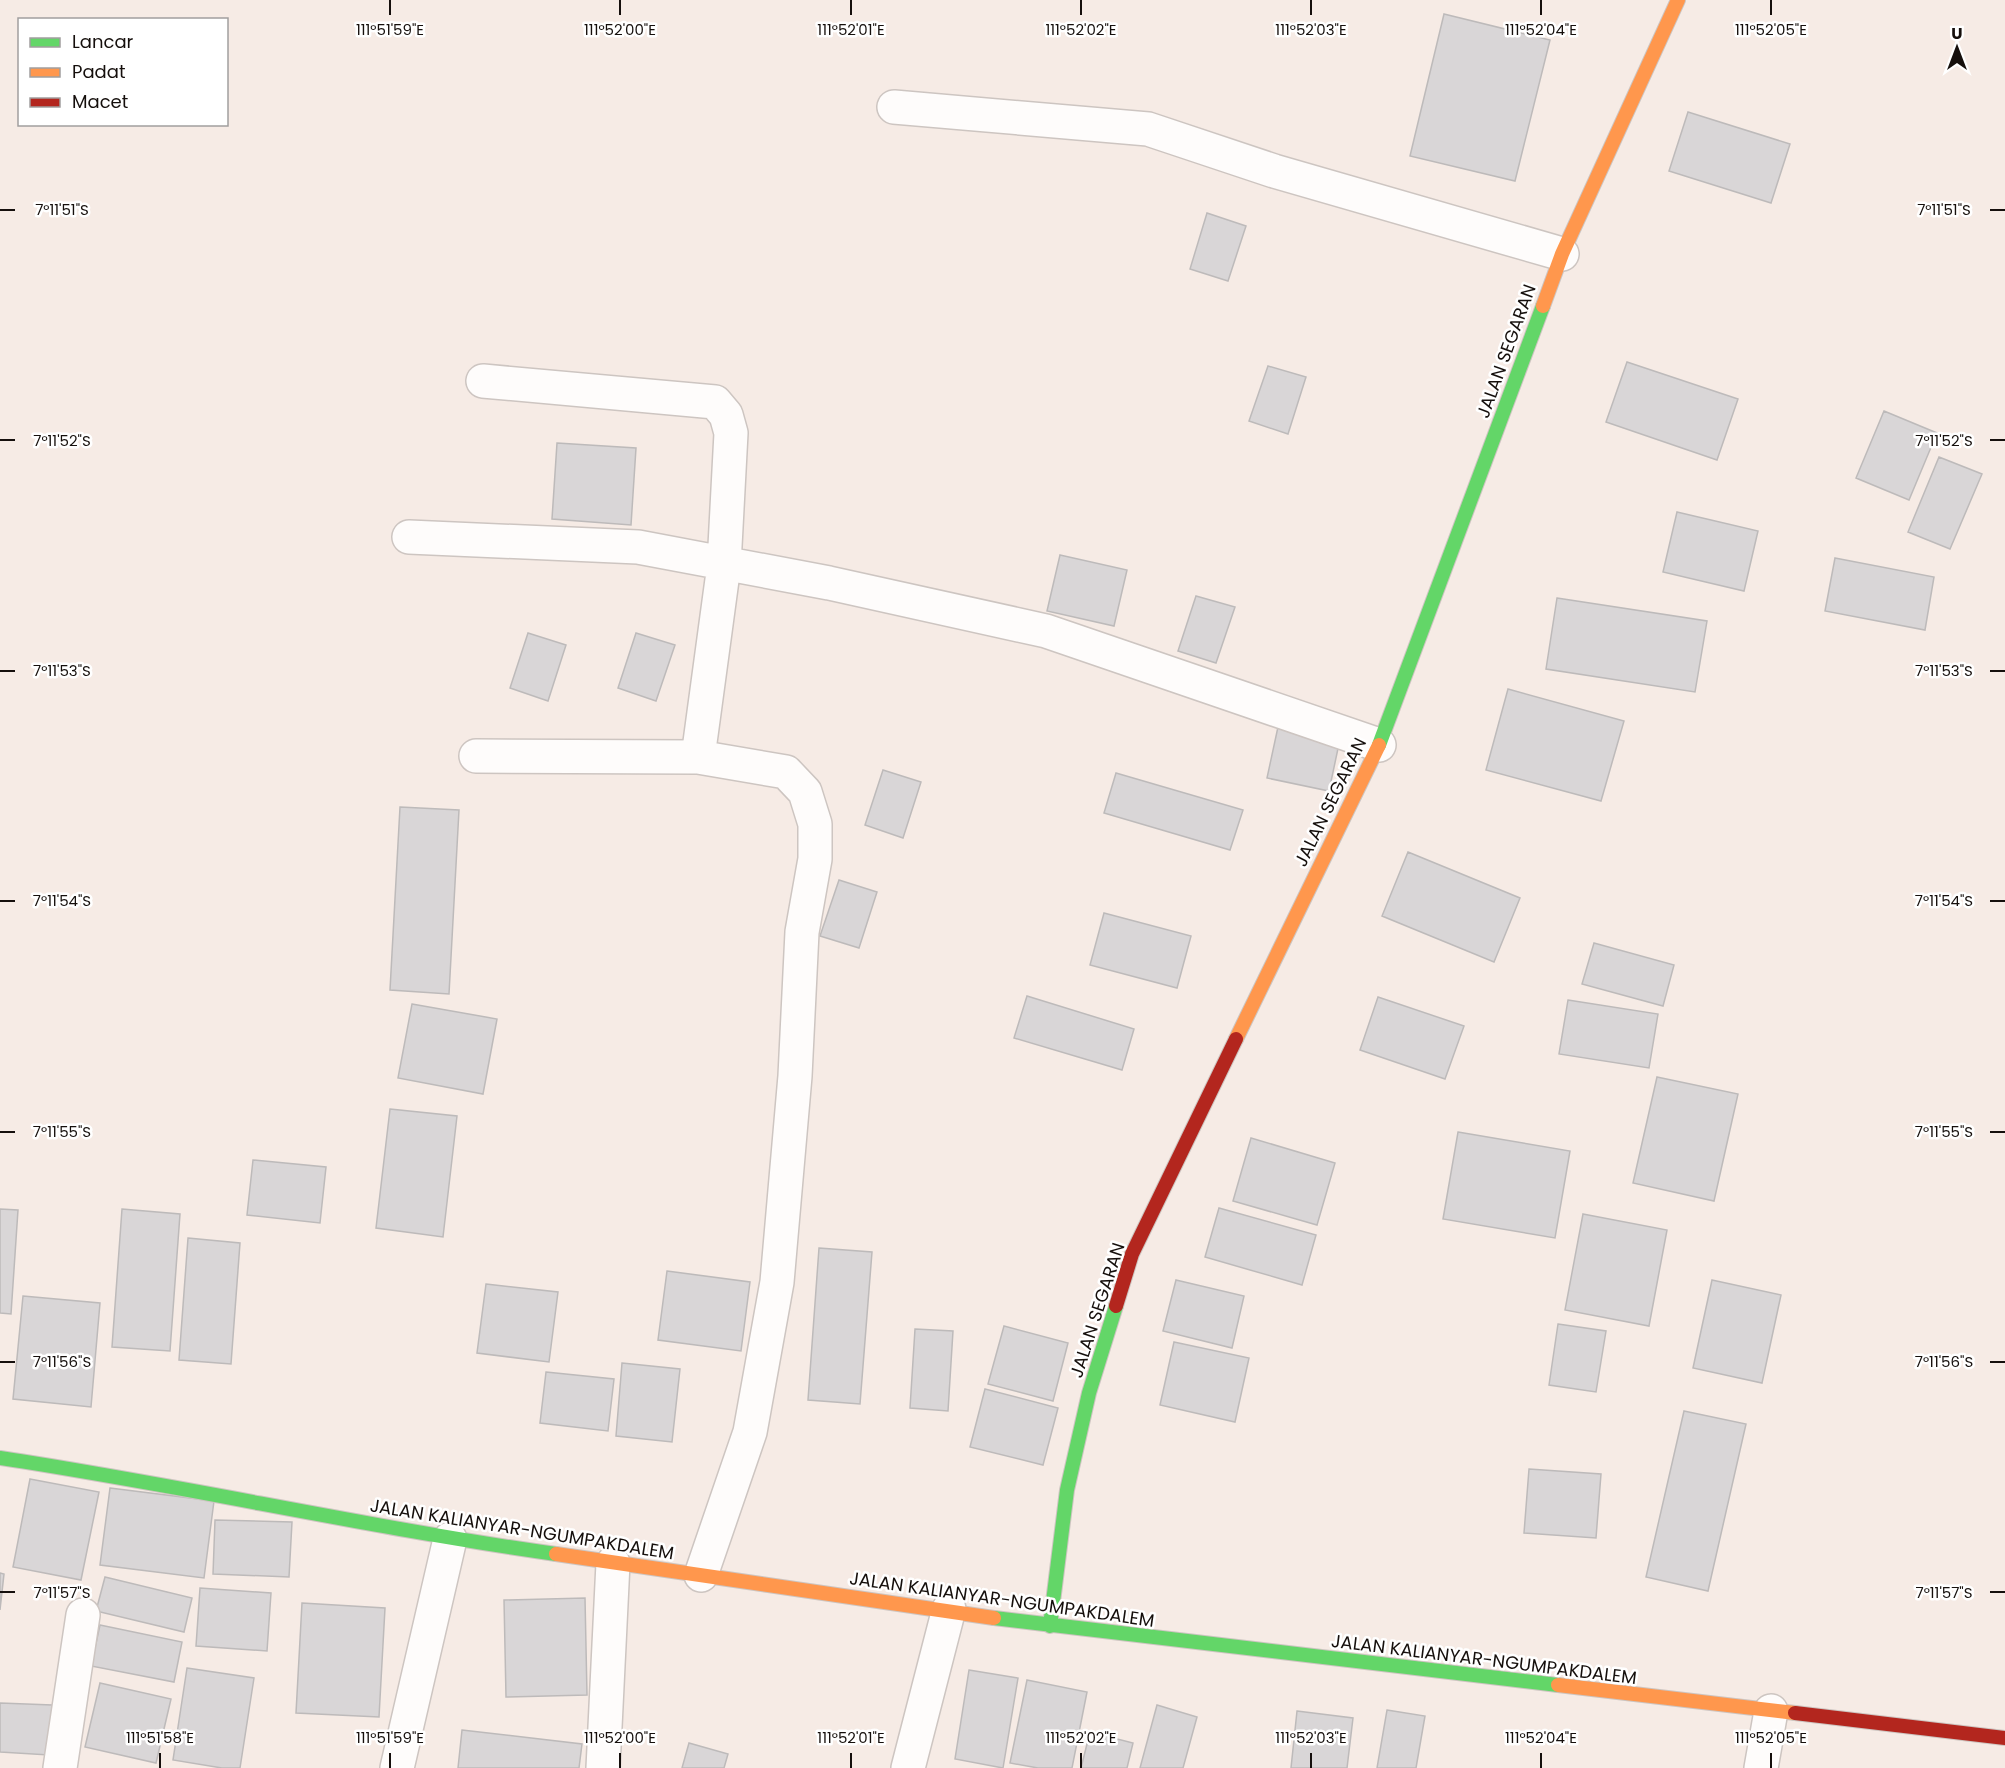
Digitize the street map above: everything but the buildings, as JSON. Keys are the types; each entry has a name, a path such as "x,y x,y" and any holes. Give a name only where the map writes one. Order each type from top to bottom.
{"street":[{"name":"JALAN SEGARAN","path":"1050,1626 1067,1490 1089,1393 1132,1254 1379,745 1562,254 1678,0"},
{"path":"894,107 1148,129 1274,171 1562,254"},
{"path":"483,381 715,402 726,415 731,433 724,565 698,757"},
{"path":"409,537 638,548 829,583 1046,631 1379,745"},
{"path":"476,756 698,757 786,772 805,792 815,824 814,859 802,932 795,1076 777,1282 750,1432 701,1575"},
{"name":"JALAN KALIANYAR-NGUMPAKDALEM","path":"0,1458 132,1478 450,1539 949,1609 1050,1626 2005,1738"},
{"path":"397,1768 450,1539"},
{"path":"603,1768 613,1563"},
{"path":"908,1768 949,1609"},
{"path":"60,1768 83,1615"},
{"path":"1761,1768 1771,1711"}],"traffic: fast":[{"path":"1379,745 1543,306"},
{"path":"1050,1626 1067,1490 1089,1393 1116,1306"},
{"path":"0,1458 486,1544 556,1554"},
{"path":"994,1618 1558,1685"}],"traffic: slow":[{"path":"1543,306 1562,254 1678,0"},
{"path":"1236,1039 1379,745"},
{"path":"556,1554 994,1618"},
{"path":"1558,1685 1795,1713"}],"traffic: jam":[{"path":"1116,1306 1132,1254 1236,1039"},
{"path":"1795,1713 2005,1738"}]}
